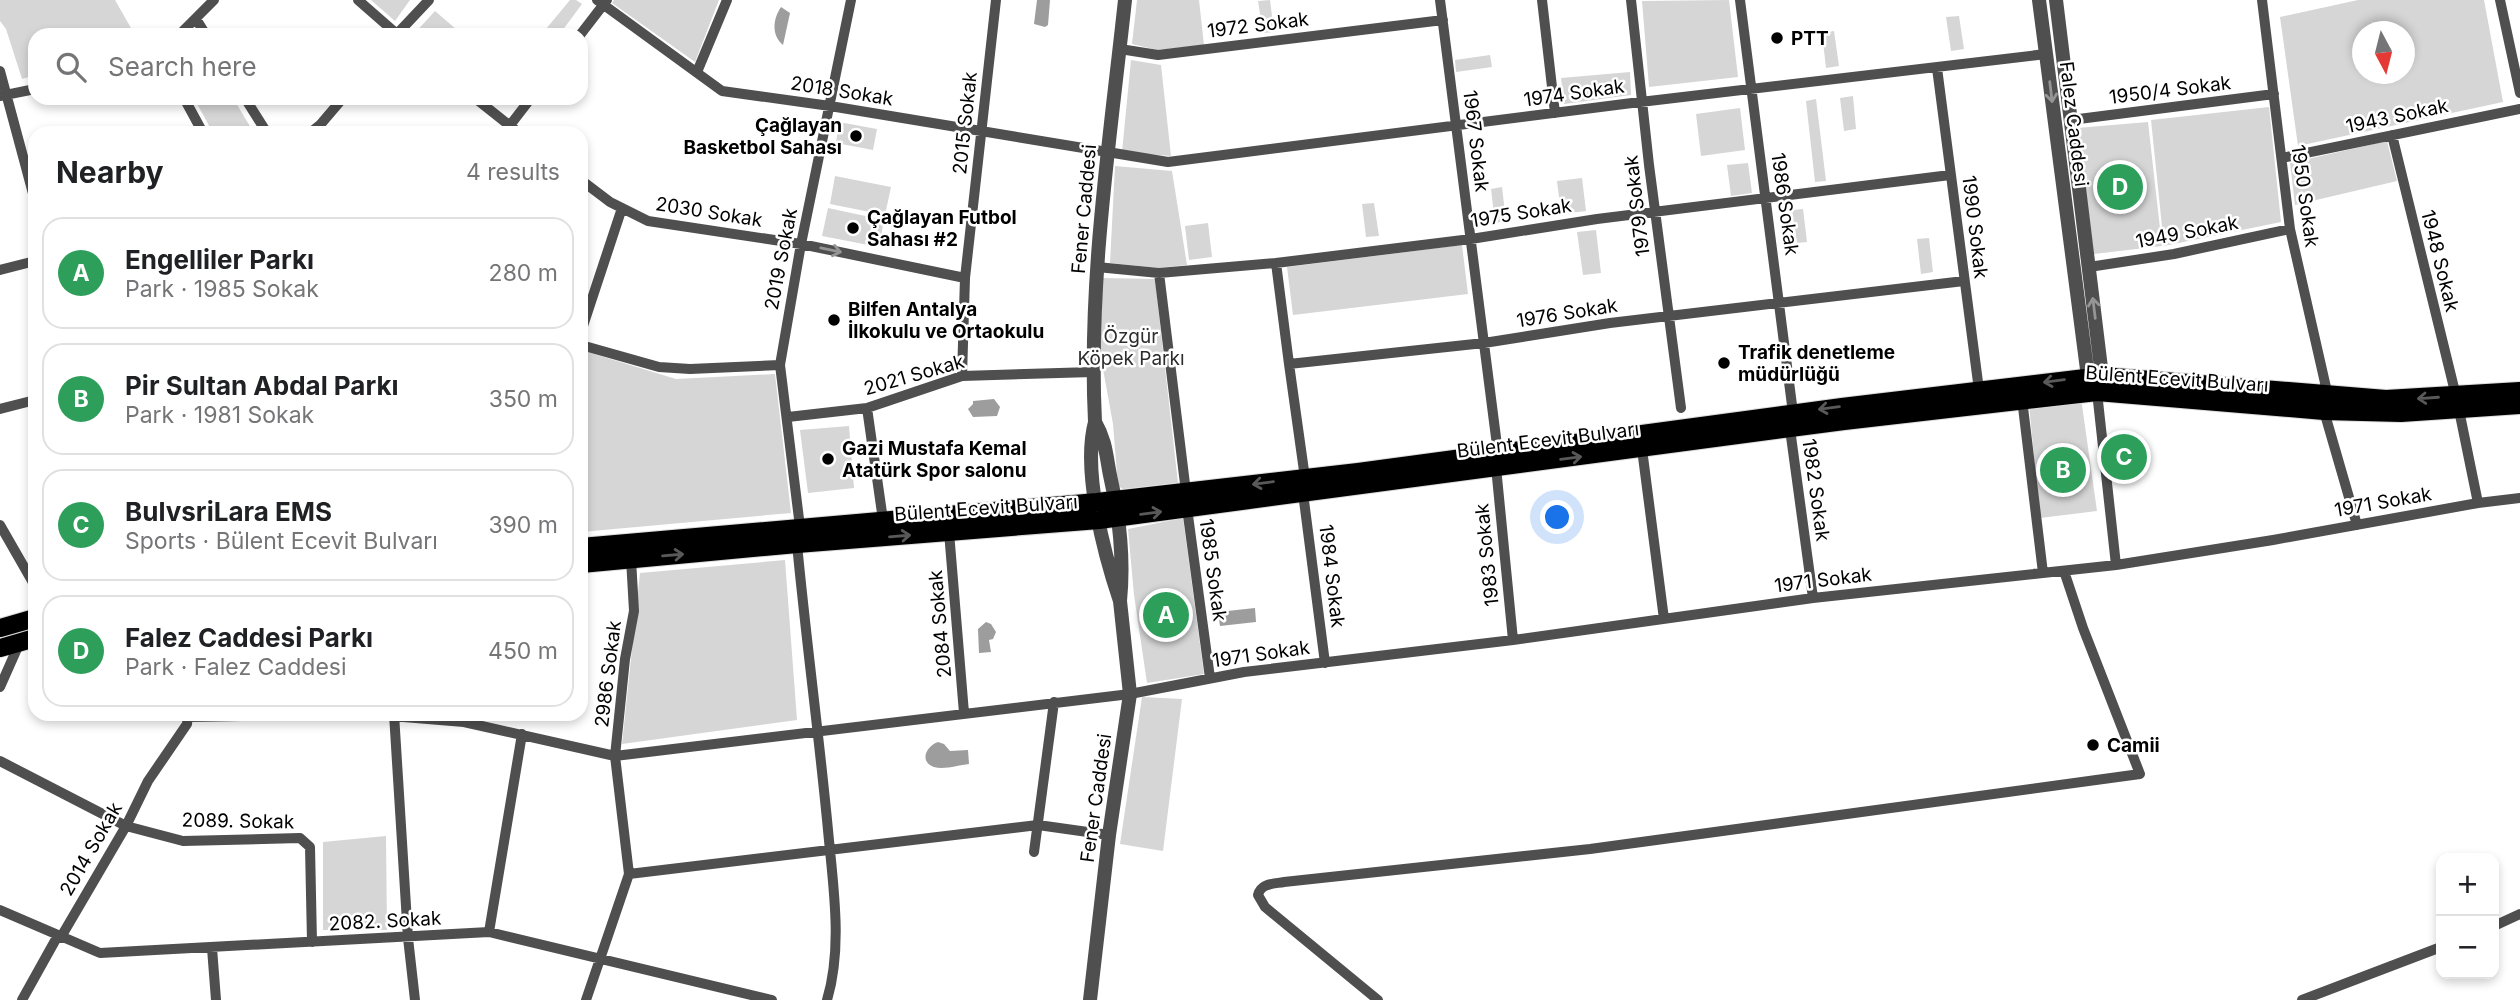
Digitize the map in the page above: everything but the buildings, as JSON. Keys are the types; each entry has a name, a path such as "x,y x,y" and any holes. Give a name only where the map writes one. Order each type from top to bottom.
{"main road":[{"name":"Bülent Ecevit Bulvarı","path":"588,547 799,535 950,532 1791,421 2022,399 2096,382"},
{"name":"Bülent Ecevit Bulvarı","path":"1497,460 1642,449 1979,390 2096,382 2326,403 2386,399 2520,405"},
{"name":"Bülent Ecevit Bulvarı","path":"2458,403 2520,391"},
{"name":"Bülent Ecevit Bulvarı","path":"588,564 631,564 883,520 1098,511"},
{"path":"0,628 28,620"},
{"path":"0,648 27,640"}],"street":[{"path":"186,28 214,0"},
{"path":"358,0 389,28"},
{"path":"403,28 429,0"},
{"path":"697,72 727,0"},
{"name":"2019 Sokak","path":"827,1000 832,984 836,939 830,852 788,417 780,365 801,244 852,0"},
{"name":"2015 Sokak","path":"962,376 965,278 996,0"},
{"name":"Fener Caddesi","path":"1120,601 1111,575 1093,486 1092,433 1095,422 1093,372 1097,267 1125,0"},
{"name":"1967 Sokak","path":"1440,0 1497,460"},
{"path":"1542,0 1555,113"},
{"name":"1979 Sokak","path":"1631,0 1667,316 1681,408"},
{"name":"1986 Sokak","path":"1740,0 1780,302 1791,421"},
{"name":"Falez Caddesi","path":"2039,0 2096,382"},
{"name":"Falez Caddesi","path":"2056,0 2089,267 2096,382"},
{"name":"1950 Sokak","path":"2262,0 2290,229 2326,403 2357,525"},
{"path":"2500,0 2520,93"},
{"path":"585,28 603,2"},
{"name":"2018 Sokak","path":"603,2 722,91 1108,152"},
{"path":"196,19 202,28"},
{"name":"1972 Sokak","path":"1120,49 1158,55 1443,20"},
{"path":"2046,54 2063,52"},
{"name":"1974 Sokak","path":"1108,152 1168,162 1752,88 2046,54"},
{"name":"1990 Sokak","path":"1937,68 1979,390"},
{"path":"0,71 4,95 28,177"},
{"path":"4,95 28,90"},
{"name":"1950/4 Sokak","path":"2071,120 2274,94"},
{"path":"188,105 199,126"},
{"path":"249,105 263,126"},
{"path":"317,126 336,105"},
{"path":"482,105 504,126"},
{"path":"509,126 526,105"},
{"name":"1943 Sokak","path":"2281,158 2520,109"},
{"name":"1948 Sokak","path":"2392,135 2458,403 2478,503"},
{"name":"1975 Sokak","path":"1097,267 1159,273 1276,263 1951,175"},
{"name":"2030 Sokak","path":"588,185 610,202 648,221 801,244 965,278"},
{"path":"588,311 622,208"},
{"name":"1949 Sokak","path":"2089,267 2174,254 2290,229"},
{"path":"0,270 28,263"},
{"path":"1276,263 1304,485"},
{"name":"1985 Sokak","path":"1159,273 1210,678"},
{"name":"1976 Sokak","path":"1289,364 1484,343 1667,316 1964,281"},
{"path":"588,347 659,367 690,369 780,365"},
{"name":"2021 Sokak","path":"788,417 867,408 962,376 1093,372"},
{"path":"2096,382 2116,565"},
{"path":"2022,399 2043,573"},
{"path":"0,409 28,402"},
{"path":"867,408 883,520"},
{"name":"1982 Sokak","path":"1791,421 1813,598"},
{"name":"Fener Caddesi","path":"1090,1000 1130,694 1120,601 1123,571 1117,509 1105,439 1095,422"},
{"path":"1642,449 1664,619"},
{"name":"1983 Sokak","path":"1497,460 1513,640"},
{"name":"1984 Sokak","path":"1304,485 1325,663"},
{"name":"1971 Sokak","path":"615,756 1130,694 1210,678 1513,640 1813,598 2116,565 2520,498"},
{"path":"0,525 28,574"},
{"name":"2084 Sokak","path":"950,532 964,713"},
{"name":"2986 Sokak","path":"475,721 615,756 625,659 634,611 631,564"},
{"path":"1378,1000 1265,907 1258,895 1259,890 1265,885 1590,849 2140,774 2083,628 2064,571"},
{"path":"0,687 27,640"},
{"path":"1034,852 1054,702"},
{"name":"2014 Sokak","path":"22,1000 56,939 61,937 126,826 148,781 187,721"},
{"path":"395,721 408,938 415,1000"},
{"path":"489,932 522,734"},
{"path":"586,1000 629,874 615,756"},
{"name":"2089. Sokak","path":"0,761 126,826 183,841 300,838 310,847 312,942"},
{"path":"629,874 1038,825 1110,835"},
{"name":"2082. Sokak","path":"0,910 100,953 489,932 772,1000"},
{"path":"2499,924 2520,914"},
{"path":"212,948 216,1000"},
{"path":"2302,1000 2436,949"}],"green space":[{"path":"0,0 115,0 131,28 28,28 28,77 22,79 6,29 0,21"},
{"path":"371,0 410,0 395,21"},
{"path":"570,0 582,4 564,28 547,28"},
{"path":"614,0 719,0 695,62 612,3"},
{"path":"1137,0 1199,0 1204,45 1157,50 1132,44"},
{"path":"1270,0 1274,32 1263,33 1258,1"},
{"path":"1729,0 1738,77 1649,87 1642,1"},
{"path":"2358,0 2484,0 2503,102 2298,146 2280,17"},
{"path":"435,11 455,28 419,28"},
{"path":"1959,16 1964,49 1951,51 1946,17"},
{"path":"1834,31 1839,66 1826,68 1822,33"},
{"path":"1490,55 1492,67 1456,72 1455,60"},
{"path":"1131,60 1161,65 1171,156 1122,152"},
{"path":"1630,72 1631,95 1564,104 1561,78"},
{"path":"1853,96 1856,129 1844,131 1840,98"},
{"path":"1816,99 1826,181 1815,182 1806,101"},
{"path":"198,105 237,105 250,126 209,126"},
{"path":"2269,107 2281,222 2164,246 2151,120"},
{"path":"1740,108 1745,150 1701,156 1696,114"},
{"name":"Çağlayan Basketbol Sahası","path":"839,122 877,129 873,150 836,143"},
{"path":"2148,122 2162,246 2094,254 2077,128"},
{"path":"2387,141 2397,181 2295,205 2290,163"},
{"path":"1748,163 1752,193 1731,196 1727,165"},
{"path":"1115,166 1172,171 1187,265 1159,268 1110,263"},
{"path":"835,176 891,187 885,215 830,204"},
{"path":"1582,178 1586,211 1561,214 1557,181"},
{"path":"1502,187 1506,221 1495,223 1491,189"},
{"path":"1374,203 1379,236 1366,237 1362,204"},
{"name":"Çağlayan Futbol Sahası #2","path":"828,208 884,220 879,247 822,236"},
{"path":"1803,209 1807,242 1797,243 1792,210"},
{"path":"1208,223 1212,257 1189,260 1185,226"},
{"path":"1596,230 1601,273 1583,275 1577,232"},
{"path":"1929,238 1933,272 1921,274 1917,239"},
{"path":"1462,245 1468,294 1293,315 1287,267"},
{"name":"Özgür Köpek Parkı","path":"1103,278 1155,279 1178,483 1123,489 1118,486 1113,424 1099,347"},
{"path":"588,352 676,379 775,374 791,513 588,531"},
{"path":"2081,398 2097,511 2040,518 2029,405"},
{"name":"Gazi Mustafa Kemal Atatürk Spor salonu","path":"849,426 854,488 808,493 800,430"},
{"path":"1183,518 1204,674 1147,683 1134,595 1128,529"},
{"path":"785,560 797,720 622,744 640,573"},
{"path":"1142,697 1182,699 1163,851 1120,844"},
{"path":"386,836 387,930 323,930 323,842"}],"shaded area":[{"path":"1037,0 1050,0 1048,25 1045,27 1034,24"},
{"path":"781,7 790,13 783,45 775,32 776,17"},
{"path":"994,399 1000,407 997,416 973,417 968,409 973,401"},
{"path":"1255,608 1256,622 1220,626 1218,612"},
{"path":"986,622 991,624 996,632 993,639 989,640 991,652 979,653 978,629"},
{"path":"938,742 950,751 968,750 969,764 942,768 929,765 926,754 930,747"}],"place":[{"name":"PTT","path":"1777,38"},
{"name":"Çağlayan Basketbol Sahası","path":"856,136"},
{"name":"Falez Caddesi Parkı","path":"2120,187"},
{"name":"Çağlayan Futbol Sahası #2","path":"853,228"},
{"name":"Bilfen Antalya İlkokulu ve Ortaokulu","path":"834,320"},
{"name":"Trafik denetleme müdürlüğü","path":"1724,363"},
{"name":"BulvsriLara EMS","path":"2124,457"},
{"name":"Gazi Mustafa Kemal Atatürk Spor salonu","path":"828,459"},
{"name":"Pir Sultan Abdal Parkı","path":"2063,470"},
{"name":"Engelliler Parkı","path":"1166,615"},
{"name":"Camii","path":"2093,745"}]}
